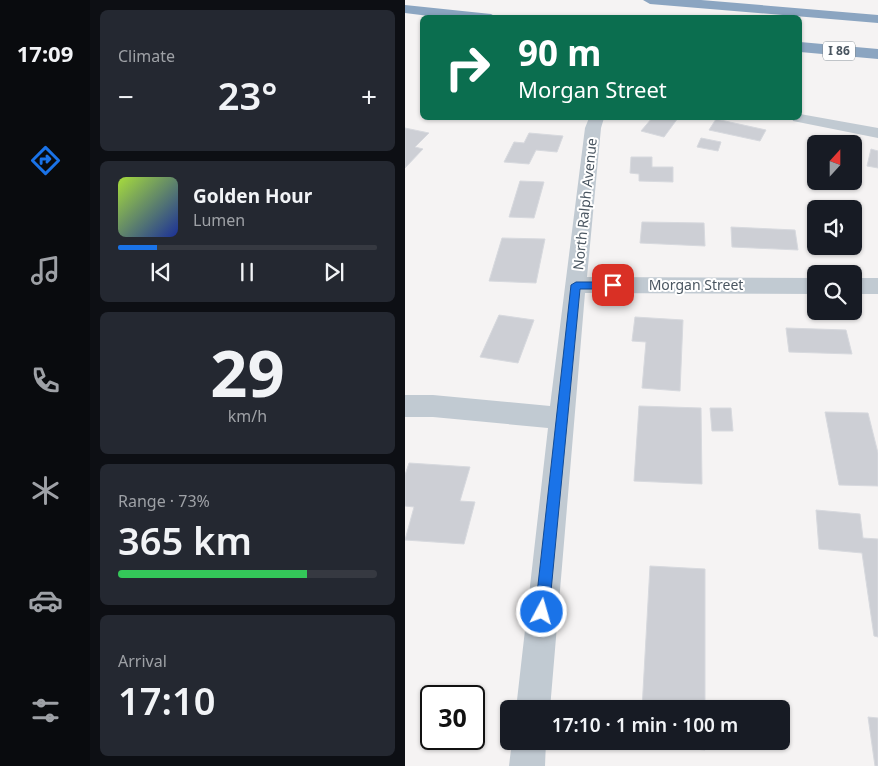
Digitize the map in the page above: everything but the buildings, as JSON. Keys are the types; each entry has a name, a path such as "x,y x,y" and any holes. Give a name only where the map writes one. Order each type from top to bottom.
{"highway":[{"path":"650,0 878,19"},
{"path":"405,9 462,15"},
{"name":"I 86","path":"802,47 878,54"}],"street":[{"path":"802,119 878,133"},
{"name":"North Ralph Avenue","path":"534,700 561,418 595,120"},
{"name":"Morgan Street","path":"576,285 807,286"},
{"path":"862,286 878,286"},
{"path":"405,406 433,406 561,418"},
{"path":"527,766 528,750"}],"route":[{"path":"542,612 576,285 613,285"}]}
